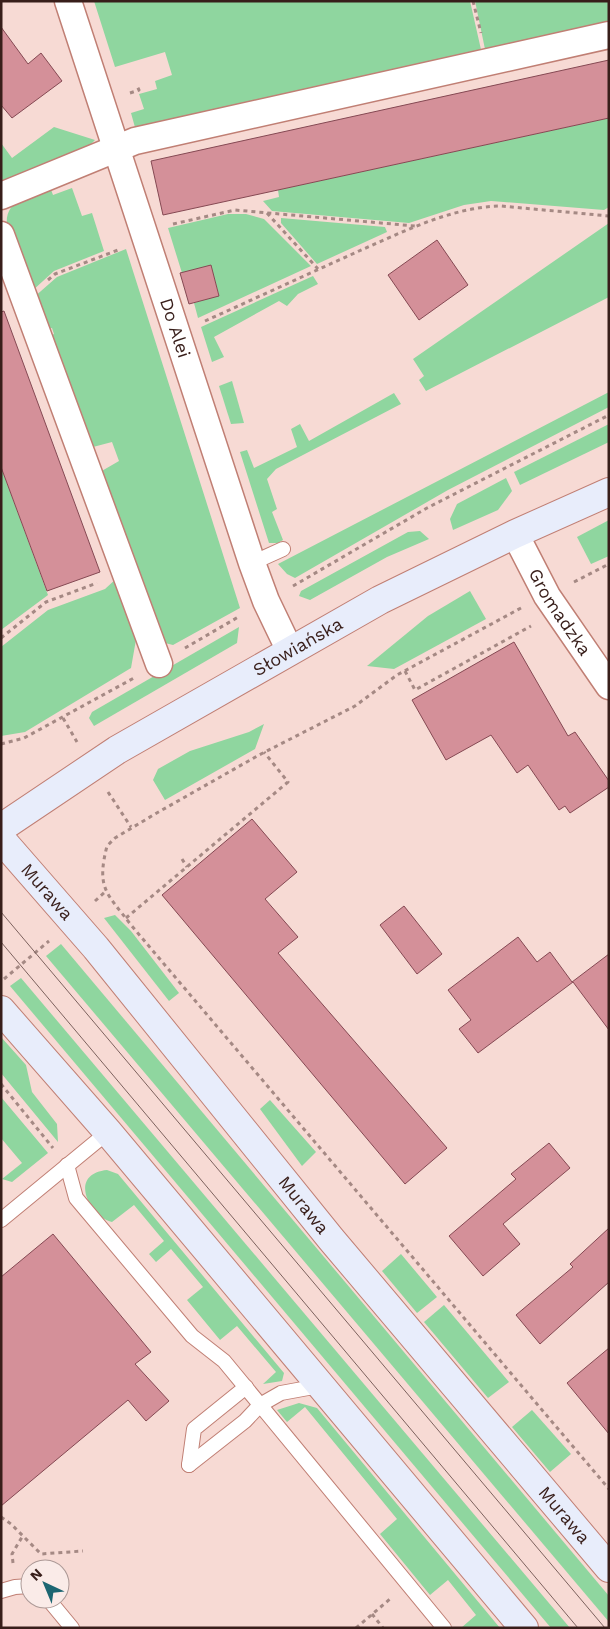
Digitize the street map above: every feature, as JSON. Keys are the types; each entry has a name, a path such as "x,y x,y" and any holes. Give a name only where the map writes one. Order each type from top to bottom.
{"street":[{"name":"Do Alei","path":"68,1 252,563 266,601 290,650"},
{"path":"1,196 135,141 609,35"},
{"path":"1,236 159,664"},
{"name":"Słowiańska","path":"1,828 117,750 380,600 515,534 609,492"},
{"name":"Gromadzka","path":"515,534 547,596 609,686"},
{"name":"Murawa","path":"1,839 96,948 330,1239 609,1568"},
{"path":"1,1010 108,1132 319,1386 524,1628"}],"lane":[{"path":"252,563 283,549"},
{"path":"1,1220 108,1132"},
{"path":"67,1165 76,1198 192,1336 224,1361 444,1628"},
{"path":"246,1387 194,1430 189,1465 245,1421 260,1405 281,1393 319,1386"},
{"path":"1,1591 20,1586"},
{"path":"56,1609 72,1628"}],"path":[{"path":"202,323 416,226 485,206 609,216"},
{"path":"170,225 235,210 416,226"},
{"path":"267,213 318,269"},
{"path":"25,301 55,274 105,254"},
{"path":"1,744 24,738 159,664 427,508 609,415"},
{"path":"1,638 46,602 102,581 121,564"},
{"path":"609,564 405,672 355,706 264,752 131,828 107,846 102,874 105,892 126,918 609,1489"},
{"path":"405,672 416,690 534,624"},
{"path":"126,918 288,782 264,752"},
{"path":"182,859 187,867"},
{"path":"1,981 55,936"},
{"path":"1,1084 54,1149"},
{"path":"1,1518 11,1524 41,1554 83,1551"},
{"path":"356,1628 408,1584"},
{"path":"372,1614 383,1628"}],"green space":[{"path":"94,1 470,1 482,54 136,131 131,113 144,109 139,94 157,89 155,81 172,75 165,52 115,67"},
{"path":"475,1 609,1 609,27 486,54"},
{"path":"609,118 609,207 604,210 491,201 464,205 409,223 272,211 263,201 279,197 278,190"},
{"path":"54,127 95,140 83,152 1,183 1,143 12,158"},
{"path":"50,187 53,195 72,188 82,216 92,213 104,251 54,271 32,291 7,226 7,217 14,204 27,196"},
{"path":"228,214 246,214 264,219 311,266 198,318 194,303 219,295 211,266 182,273 168,228"},
{"path":"281,218 385,227 387,232 317,264 281,223"},
{"path":"609,223 609,297 426,391 419,380 424,376 413,359"},
{"path":"126,249 240,608 173,645 161,642 100,472 119,461 112,442 93,447 47,337 54,334 52,328 45,330 33,298 57,277"},
{"path":"313,276 318,284 298,294 287,306 279,301 214,337 224,357 212,362 201,327"},
{"path":"232,381 244,423 231,424 219,386"},
{"path":"609,392 609,407 448,490 295,578 287,574 278,564"},
{"path":"394,393 401,404 276,469 267,479 277,509 272,512 283,540 278,543 269,543 240,452 247,450 254,468 297,447 291,429 300,424 309,441"},
{"path":"609,424 609,442 520,485 514,472"},
{"path":"1,467 48,595 1,630"},
{"path":"506,478 512,491 498,510 453,530 450,519 457,504"},
{"path":"609,520 609,556 591,564 577,537"},
{"path":"420,531 429,539 387,557 310,600 299,596 301,591 408,532"},
{"path":"117,578 137,634 131,668 25,732 1,736 1,647 48,610 105,589"},
{"path":"470,591 486,619 394,669 367,666 428,616"},
{"path":"239,627 237,643 94,726 89,718 92,712"},
{"path":"264,724 255,749 165,800 153,780 158,769 190,751 249,732"},
{"path":"115,915 131,931 179,993 169,1001 104,918"},
{"path":"61,944 609,1596 609,1622 46,956"},
{"path":"21,978 570,1628 551,1628 10,986"},
{"path":"1,1037 26,1065 32,1092 57,1124 58,1142 1,1073"},
{"path":"1,1097 48,1153 12,1182 2,1179 22,1163 1,1138"},
{"path":"270,1100 316,1152 302,1166 260,1109"},
{"path":"107,1170 118,1174 284,1373 282,1381 263,1384 276,1372 237,1326 220,1340 187,1300 203,1287 171,1249 156,1262 149,1254 164,1241 134,1205 112,1222 96,1212 86,1196 85,1187 88,1179 95,1173"},
{"path":"401,1254 437,1297 417,1313 382,1271"},
{"path":"444,1305 509,1382 488,1398 424,1322"},
{"path":"299,1403 317,1408 500,1628 461,1628 476,1615 448,1580 430,1595 380,1534 397,1519 305,1407 287,1422 277,1410"},
{"path":"532,1410 571,1454 550,1472 512,1427"}],"building":[{"path":"1,27 28,64 41,53 62,81 12,118 1,105"},
{"path":"609,60 609,118 163,215 151,161"},
{"path":"437,240 468,285 419,320 388,275"},
{"path":"211,265 219,296 189,304 180,273"},
{"path":"4,311 100,572 47,591 1,467 1,312"},
{"path":"514,642 568,736 575,732 609,781 609,787 570,813 565,806 559,810 528,765 517,773 491,735 446,760 412,700"},
{"path":"252,819 297,872 265,899 298,937 278,953 447,1148 405,1184 162,895"},
{"path":"404,906 442,954 417,974 380,925"},
{"path":"518,937 537,962 550,952 572,982 609,954 609,1030 573,982 478,1053 459,1029 471,1020 448,990"},
{"path":"549,1143 570,1168 503,1224 520,1244 483,1276 449,1236 516,1179 511,1174"},
{"path":"609,1228 609,1282 540,1344 516,1315 573,1267 570,1264"},
{"path":"53,1234 151,1352 135,1364 169,1401 146,1421 128,1400 1,1506 1,1277"},
{"path":"609,1348 609,1434 567,1383"}],"tram line":[{"path":"1,912 605,1628"},
{"path":"1,942 578,1628"}]}
